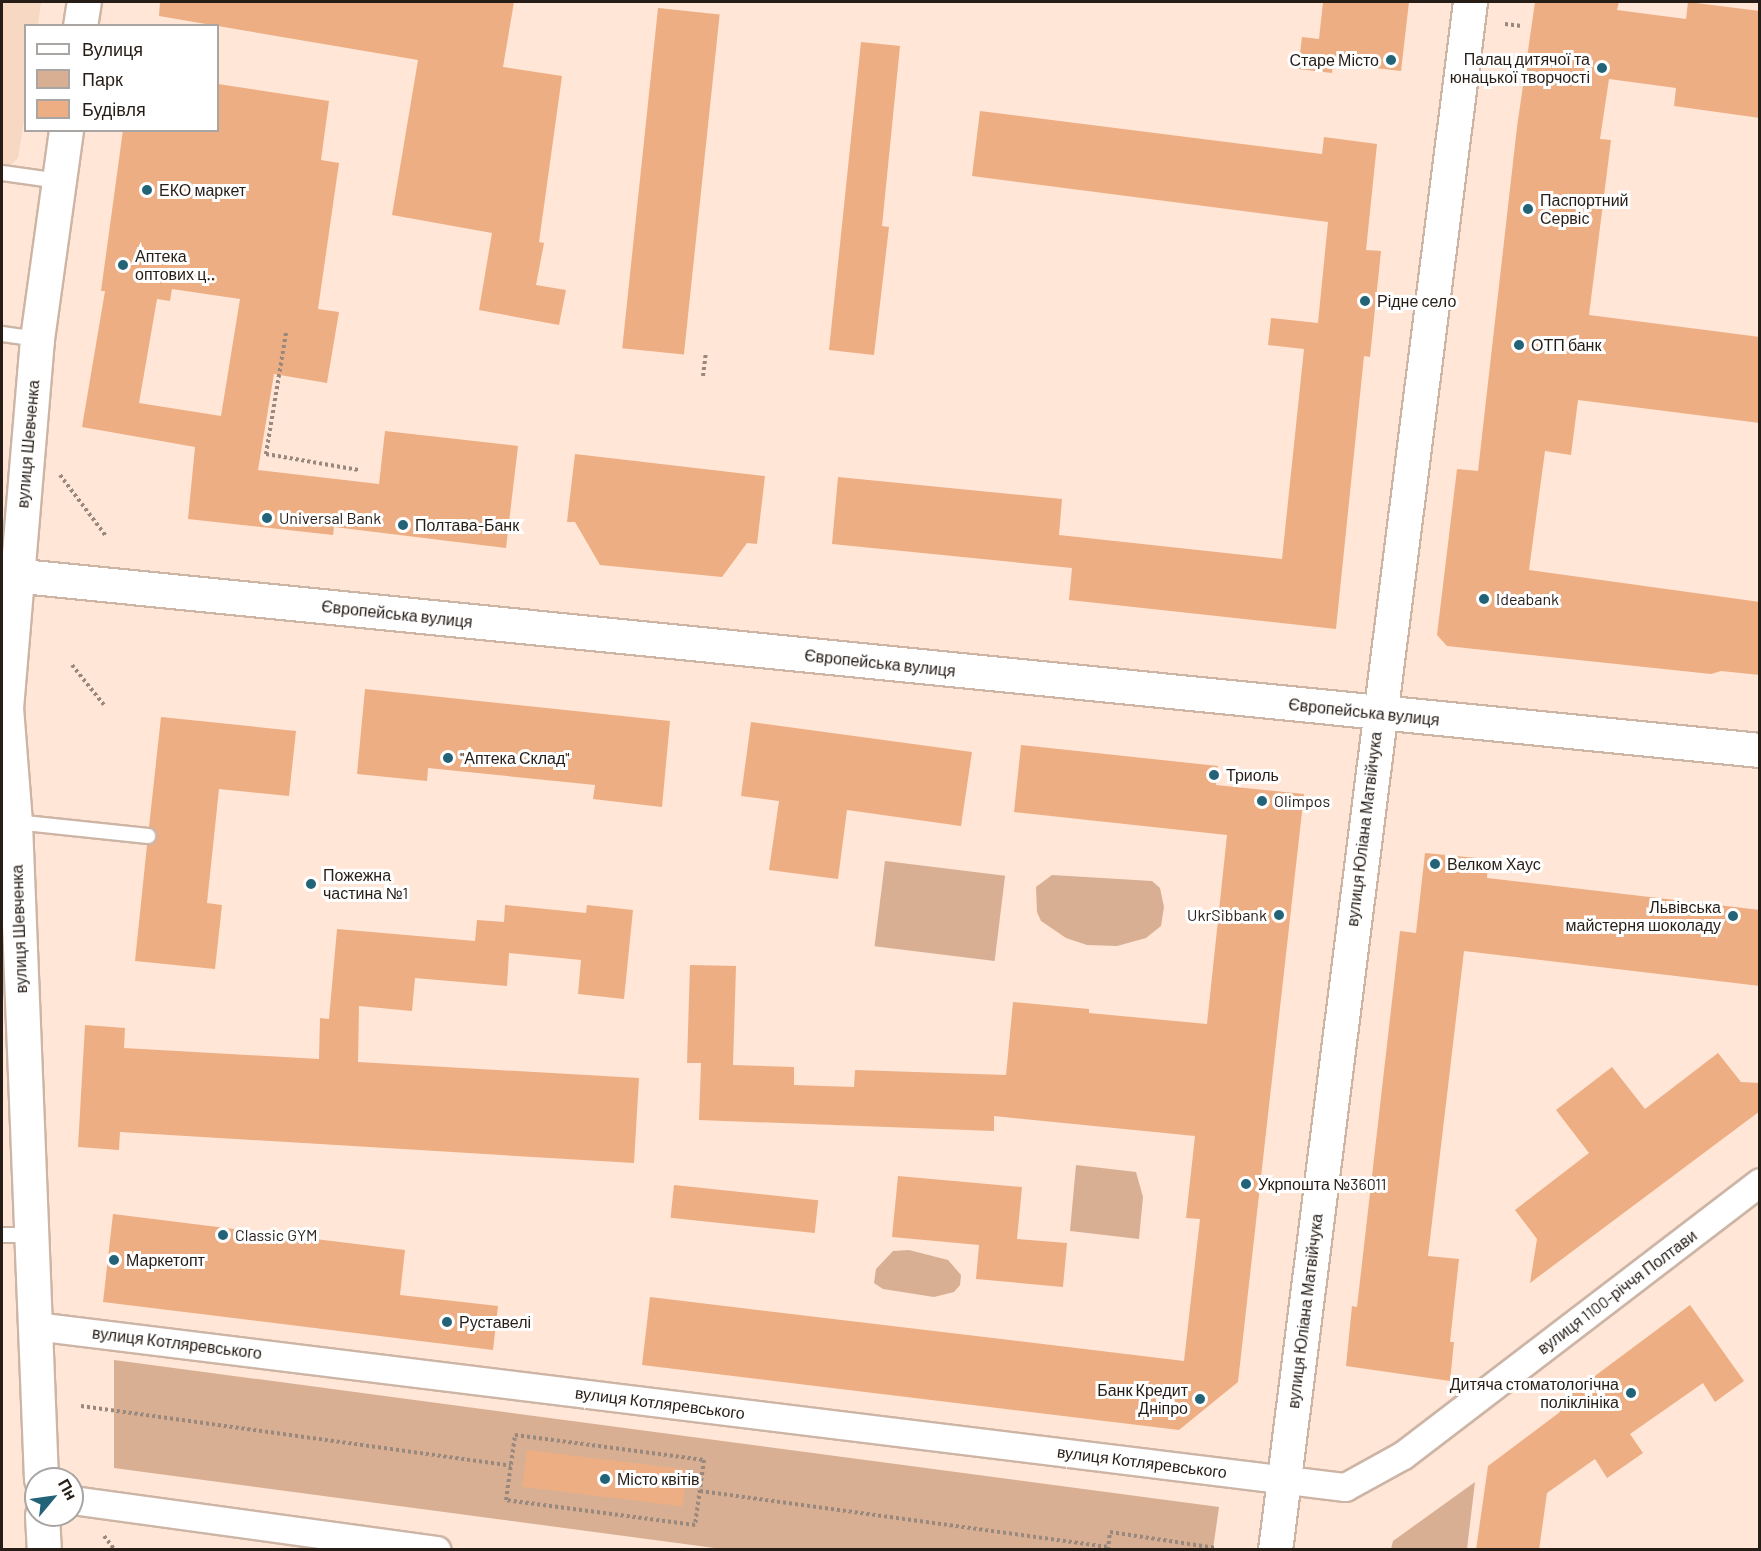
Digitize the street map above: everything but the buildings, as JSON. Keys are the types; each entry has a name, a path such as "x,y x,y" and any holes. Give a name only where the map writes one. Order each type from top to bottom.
{"street":[{"path":"80,24 84,2"},
{"name":"вулиця Юліана Матвійчука","path":"1275,1550 1378,713 1470,2"},
{"name":"вулиця Шевченка","path":"41,1467 35,1326 16,1235 15,822 6,708 9,575 37,339 66,132"},
{"name":"Європейська вулиця","path":"9,575 1760,750"},
{"name":"вулиця 1100-річчя Полтави","path":"1285,1479 1345,1487 1403,1455 1760,1182"},
{"name":"вулиця Котляревського","path":"35,1326 1285,1479"},
{"path":"84,1502 437,1550"},
{"path":"43,1527 44,1550"}],"lane":[{"path":"2,173 59,181"},
{"path":"2,334 37,339"},
{"path":"15,822 148,836"}],"path":[{"path":"1504,24 1522,26"},
{"path":"286,333 266,454 359,470"},
{"path":"703,376 706,352"},
{"path":"58,472 106,536"},
{"path":"72,665 104,705"},
{"path":"81,1406 511,1466"},
{"path":"515,1436 704,1460 700,1491 695,1526 506,1500 515,1436"},
{"path":"700,1491 1108,1548 1110,1532 1216,1548"}],"shaded area":[{"path":"2,2 41,2 38,24 24,24 24,121 18,158 2,173"}],"green space":[{"path":"885,861 1005,876 995,961 875,946"},
{"path":"1052,875 1152,881 1160,888 1164,907 1161,926 1146,938 1117,946 1087,945 1066,938 1041,921 1037,912 1036,887"},
{"path":"1076,1165 1136,1172 1143,1197 1139,1239 1070,1231"},
{"path":"909,1250 948,1260 961,1275 960,1285 954,1292 934,1297 883,1289 874,1283 876,1269 893,1251"},
{"path":"114,1360 1219,1507 1213,1549 722,1549 114,1468"},
{"path":"1475,1482 1467,1549 1391,1549 1393,1541"}],"place":[{"name":"Старе Місто","path":"1391,60"},
{"name":"Палац дитячої та юнацької творчості","path":"1602,68"},
{"name":"ЕКО маркет","path":"147,190"},
{"name":"Паспортний Сервіс","path":"1528,209"},
{"name":"Аптека оптових ц‥","path":"123,265"},
{"name":"Рідне село","path":"1365,301"},
{"name":"ОТП банк","path":"1519,345"},
{"name":"Universal Bank","path":"267,518"},
{"name":"Полтава-Банк","path":"403,525"},
{"name":"Ideabank","path":"1484,599"},
{"name":"\"Аптека Склад\"","path":"448,758"},
{"name":"Триоль","path":"1214,775"},
{"name":"Olimpos","path":"1262,801"},
{"name":"Велком Хаус","path":"1435,864"},
{"name":"Пожежна частина №1","path":"311,884"},
{"name":"UkrSibbank","path":"1279,915"},
{"name":"Львівська майстерня шоколаду","path":"1733,916"},
{"name":"Укрпошта №36011","path":"1246,1184"},
{"name":"Classic GYM","path":"223,1235"},
{"name":"Маркетопт","path":"114,1260"},
{"name":"Руставелі","path":"447,1322"},
{"name":"Дитяча стоматологічна поліклініка","path":"1631,1393"},
{"name":"Банк Кредит Дніпро","path":"1200,1399"},
{"name":"Місто квітів","path":"605,1479"}]}
